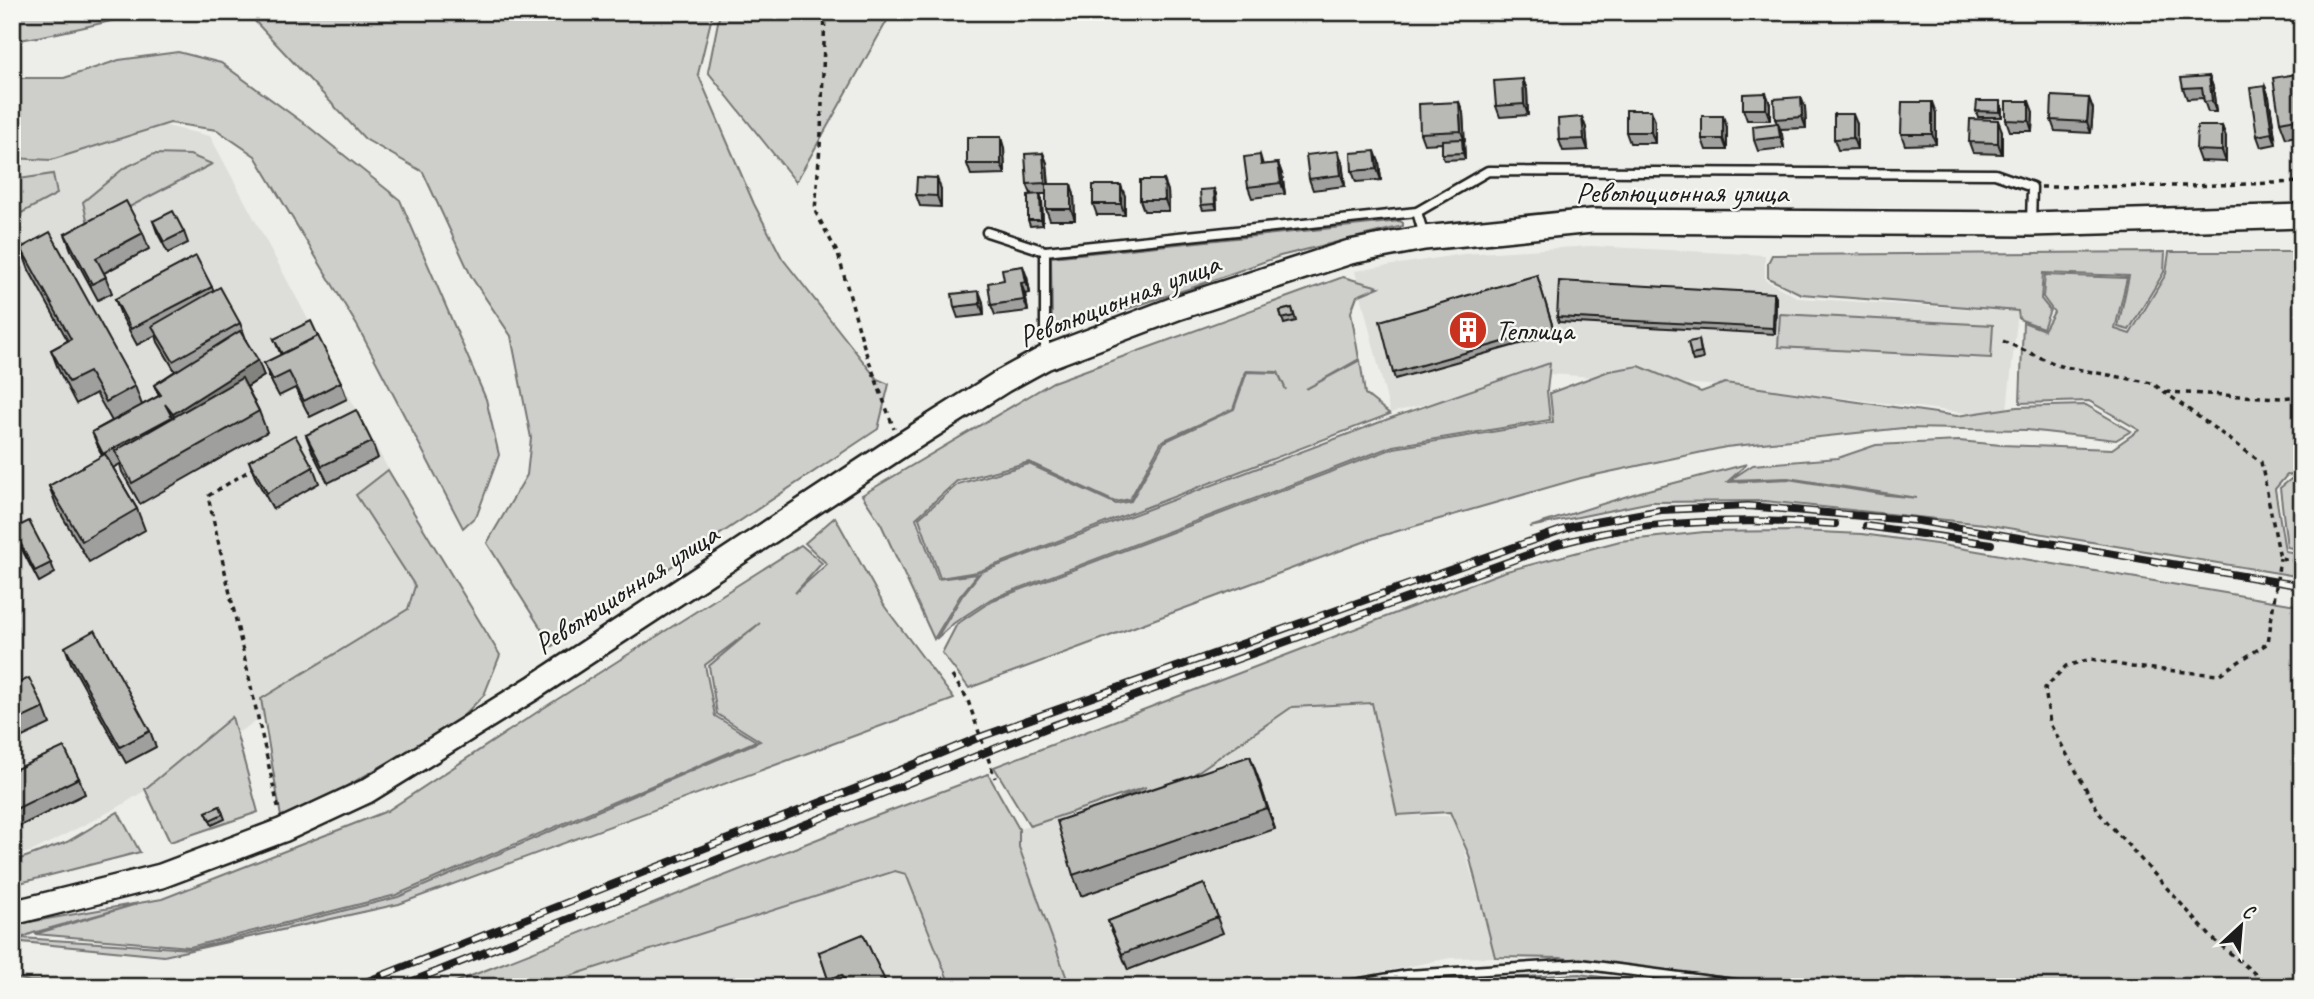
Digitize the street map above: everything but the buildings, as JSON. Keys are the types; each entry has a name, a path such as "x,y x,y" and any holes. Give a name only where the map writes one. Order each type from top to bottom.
{"street":[{"name":"Революционная улица","path":"12,913 161,876 283,830 367,791 545,681 1003,381 1045,358 1177,308 1350,252 1424,238 1592,221 2031,224 2302,216"}],"lane":[{"path":"987,232 1045,251 1417,212 1488,171 1995,174 2032,187 2031,224"},
{"path":"1417,212 1424,238"},
{"path":"1045,251 1045,358"},
{"path":"1337,987 1408,975 1580,964 1756,987"}],"path":[{"path":"825,12 815,211 838,254 865,350 900,446"},
{"path":"2032,187 2302,182"},
{"path":"2003,341 2060,366 2152,383 2260,462 2280,558 2268,643 2218,675 2132,667 2091,659 2066,666 2045,688 2050,724 2100,814 2212,938 2272,987"},
{"path":"2163,392 2281,398 2302,396"},
{"path":"263,462 208,496 283,830"},
{"path":"2280,558 2302,562"},
{"path":"952,676 967,698 995,778"}],"shaded area":[{"path":"12,12 152,12 12,41"},
{"path":"177,12 713,12 698,74 754,204 782,258 877,379 889,384 878,429 552,646 487,543 527,475 531,438 511,336 472,278 423,172 365,139 252,18"},
{"path":"720,12 892,12 796,182 708,72"},
{"path":"178,52 221,63 309,127 400,200 486,399 499,455 477,515 463,528 358,327 255,156 217,130 170,123 51,160 12,158 12,78 64,78 119,60"},
{"path":"158,124 210,136 450,585 433,611 117,808 33,851 12,857 12,154"},
{"path":"154,154 190,155 212,164 89,228 83,202 124,168"},
{"path":"53,174 57,194 12,218 12,180"},
{"path":"1400,221 1403,226 1280,256 1194,287 1099,318 1085,320 1064,331 1058,332 1052,326 1051,257"},
{"path":"1591,246 1765,255 1765,280 1799,298 2018,312 2006,418 1779,390 1551,374 1390,413 1355,271 1463,254"},
{"path":"2165,252 2164,272 2129,330 2118,327 2129,276 2043,273 2041,299 2050,310 2043,328 2019,319 2018,311 1801,294 1768,278 1768,263 1772,255"},
{"path":"2169,252 2302,252 2302,476 2287,475 2275,489 2285,551 2302,554 2302,577 1984,524 1765,501 1651,502 1530,527 1640,492 1747,464 1727,482 1788,479 1917,498 1788,478 1730,480 1753,465 1838,458 1876,445 1959,441 2112,449 2139,430 2089,401 2020,403 2023,322 2044,330 2054,312 2043,297 2045,275 2127,278 2115,329 2130,334 2166,274"},
{"path":"1343,277 1379,287 1357,296 1351,312 1359,359 1306,389 1360,360 1365,394 1390,414 977,572 940,578 919,518 958,484 1029,464 1116,504 1131,501 1164,442 1234,409 1247,372 1278,373 1286,390 1278,372 1246,371 1233,409 1162,441 1130,499 1115,502 1029,462 957,481 916,518 938,579 978,574 960,596 934,639 881,524 862,495 1053,382"},
{"path":"1780,314 1993,325 1991,358 1778,347"},
{"path":"1550,363 1547,391 1550,420 1393,446 991,599 954,623 936,639 962,596 981,572 1391,418"},
{"path":"1639,366 1701,392 1725,383 1957,416 2017,407 2086,405 2131,431 2116,440 2027,430 1903,428 1726,447 1581,478 1377,537 969,688 942,653 957,624 993,600 1394,448 1553,422 1550,393 1609,371"},
{"path":"388,470 500,655 484,695 456,723 333,794 281,817 261,699 408,609 415,586 356,495"},
{"path":"2291,479 2302,480 2302,550 2287,547 2280,488"},
{"path":"835,517 885,607 954,699 399,904 164,956 12,941 12,925 162,899 387,811 801,545 822,563 795,593 827,564 805,543","holes":["760,623 709,666 717,714 760,741 398,897 191,949 21,938 137,904 35,934 190,947 396,895 756,741 715,716 705,665"]},
{"path":"1798,531 1862,534 1936,544 2302,606 2302,987 1809,987 1560,958 1495,957 1469,855 1450,812 1397,815 1372,703 1292,707 1190,777 1119,799 1146,787 1030,826 994,767 1503,572 1620,541 1704,532"},
{"path":"1372,703 1396,815 1455,816 1495,957 1450,958 1296,987 1070,987 1019,847 1019,829 1190,777 1292,707"},
{"path":"232,717 258,812 170,842 145,789"},
{"path":"988,774 1019,829 1019,847 1070,987 951,987 906,874 895,871 536,987 443,987 868,819"},
{"path":"118,812 140,852 12,885 12,862 67,842"},
{"path":"893,827 1027,987 497,987"},
{"path":"1579,974 1675,987 1394,987 1413,983"},
{"path":"12,977 29,981 124,983 108,987 12,987"}],"railway":[{"path":"353,987 980,737 1573,526 1661,510 1748,506 1919,521 2302,586"},
{"path":"398,987 1054,725 1558,544 1613,531 1701,522 1835,524"},
{"path":"1866,526 1991,544"}],"place":[{"name":"Теплица","path":"1468,330"}]}
